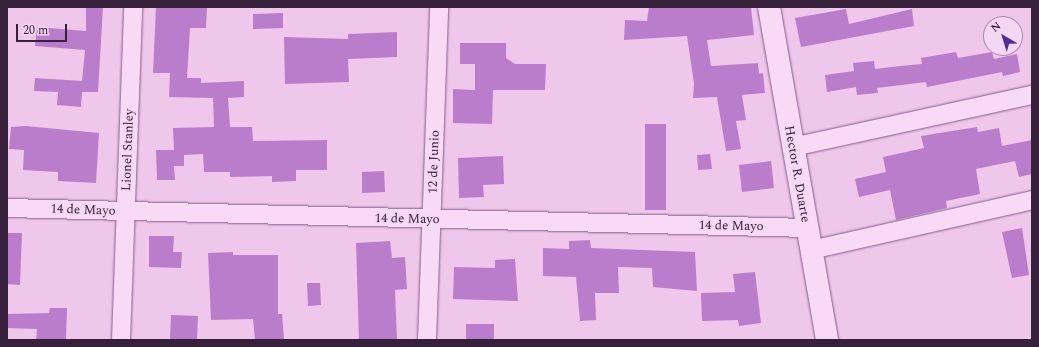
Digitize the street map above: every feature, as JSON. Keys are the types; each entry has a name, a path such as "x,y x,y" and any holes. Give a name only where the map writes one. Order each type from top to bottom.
{"street":[{"name":"Lionel Stanley","path":"121,340 133,7"},
{"name":"12 de Junio","path":"427,340 439,7"},
{"name":"Hector R. Duarte","path":"769,7 827,340"},
{"path":"793,148 1032,95"},
{"path":"811,250 1032,200"},
{"name":"14 de Mayo","path":"7,208 807,228"}],"building":[{"path":"86,7 103,7 98,92 82,92 81,107 57,105 58,92 34,91 35,78 82,81 85,50 35,46 37,27 86,31"},
{"path":"156,7 207,7 206,28 190,28 187,78 201,78 201,83 244,81 244,97 228,98 230,127 252,127 253,141 327,140 327,170 296,170 296,181 272,182 272,176 230,177 230,172 204,172 203,154 184,155 184,166 174,166 175,180 157,180 156,150 174,150 173,128 214,127 213,98 169,97 170,73 153,73"},
{"path":"649,7 751,7 754,35 707,40 711,66 758,63 759,74 763,73 765,93 742,95 746,120 736,121 741,149 726,151 717,97 693,98 694,83 687,36 624,40 625,20 647,21"},
{"path":"846,9 849,24 912,9 914,26 801,47 795,18"},
{"path":"283,13 283,28 253,29 253,14"},
{"path":"397,32 397,57 348,59 349,82 285,84 284,37 348,39 348,34"},
{"path":"460,43 506,43 506,58 515,64 546,64 545,90 493,90 492,124 453,123 453,89 475,90 475,64 460,64"},
{"path":"956,52 958,58 983,54 983,56 993,56 994,59 1008,56 1017,56 1020,72 1003,76 1002,72 927,87 926,82 877,88 878,93 857,95 856,87 827,92 825,75 854,71 853,63 874,61 875,69 922,64 921,58"},
{"path":"645,124 666,124 666,210 645,210"},
{"path":"26,126 99,133 96,183 58,181 58,172 23,170 24,150 9,149 11,127"},
{"path":"977,127 978,132 999,128 1002,146 1032,140 1032,174 1019,177 1015,161 976,169 980,194 946,201 947,208 896,220 890,190 859,197 855,179 886,172 883,157 924,148 921,136"},
{"path":"710,154 712,169 698,170 697,155"},
{"path":"503,156 504,184 483,185 484,197 459,198 458,158"},
{"path":"771,161 774,188 742,192 739,165"},
{"path":"384,171 385,192 362,193 362,172"},
{"path":"1022,228 1029,275 1012,278 1002,232"},
{"path":"7,233 22,233 20,285 7,284"},
{"path":"149,236 174,236 173,252 182,252 181,268 149,267"},
{"path":"590,240 591,248 695,252 697,291 653,287 652,268 618,267 619,293 595,293 596,320 580,321 576,277 543,276 543,248 569,249 569,241"},
{"path":"390,241 392,258 405,257 407,289 395,290 397,340 359,340 356,243"},
{"path":"233,252 233,255 278,255 278,314 282,314 284,339 255,340 253,319 211,320 208,253"},
{"path":"515,259 518,301 453,299 454,267 495,268 495,260"},
{"path":"755,272 761,323 739,326 738,320 702,321 701,293 735,292 733,274"},
{"path":"307,283 320,283 321,305 308,306"},
{"path":"50,308 67,308 66,340 36,340 37,329 7,328 7,314 49,313"},
{"path":"171,315 198,316 197,340 170,340"},
{"path":"466,324 494,324 494,340 466,340"}]}
